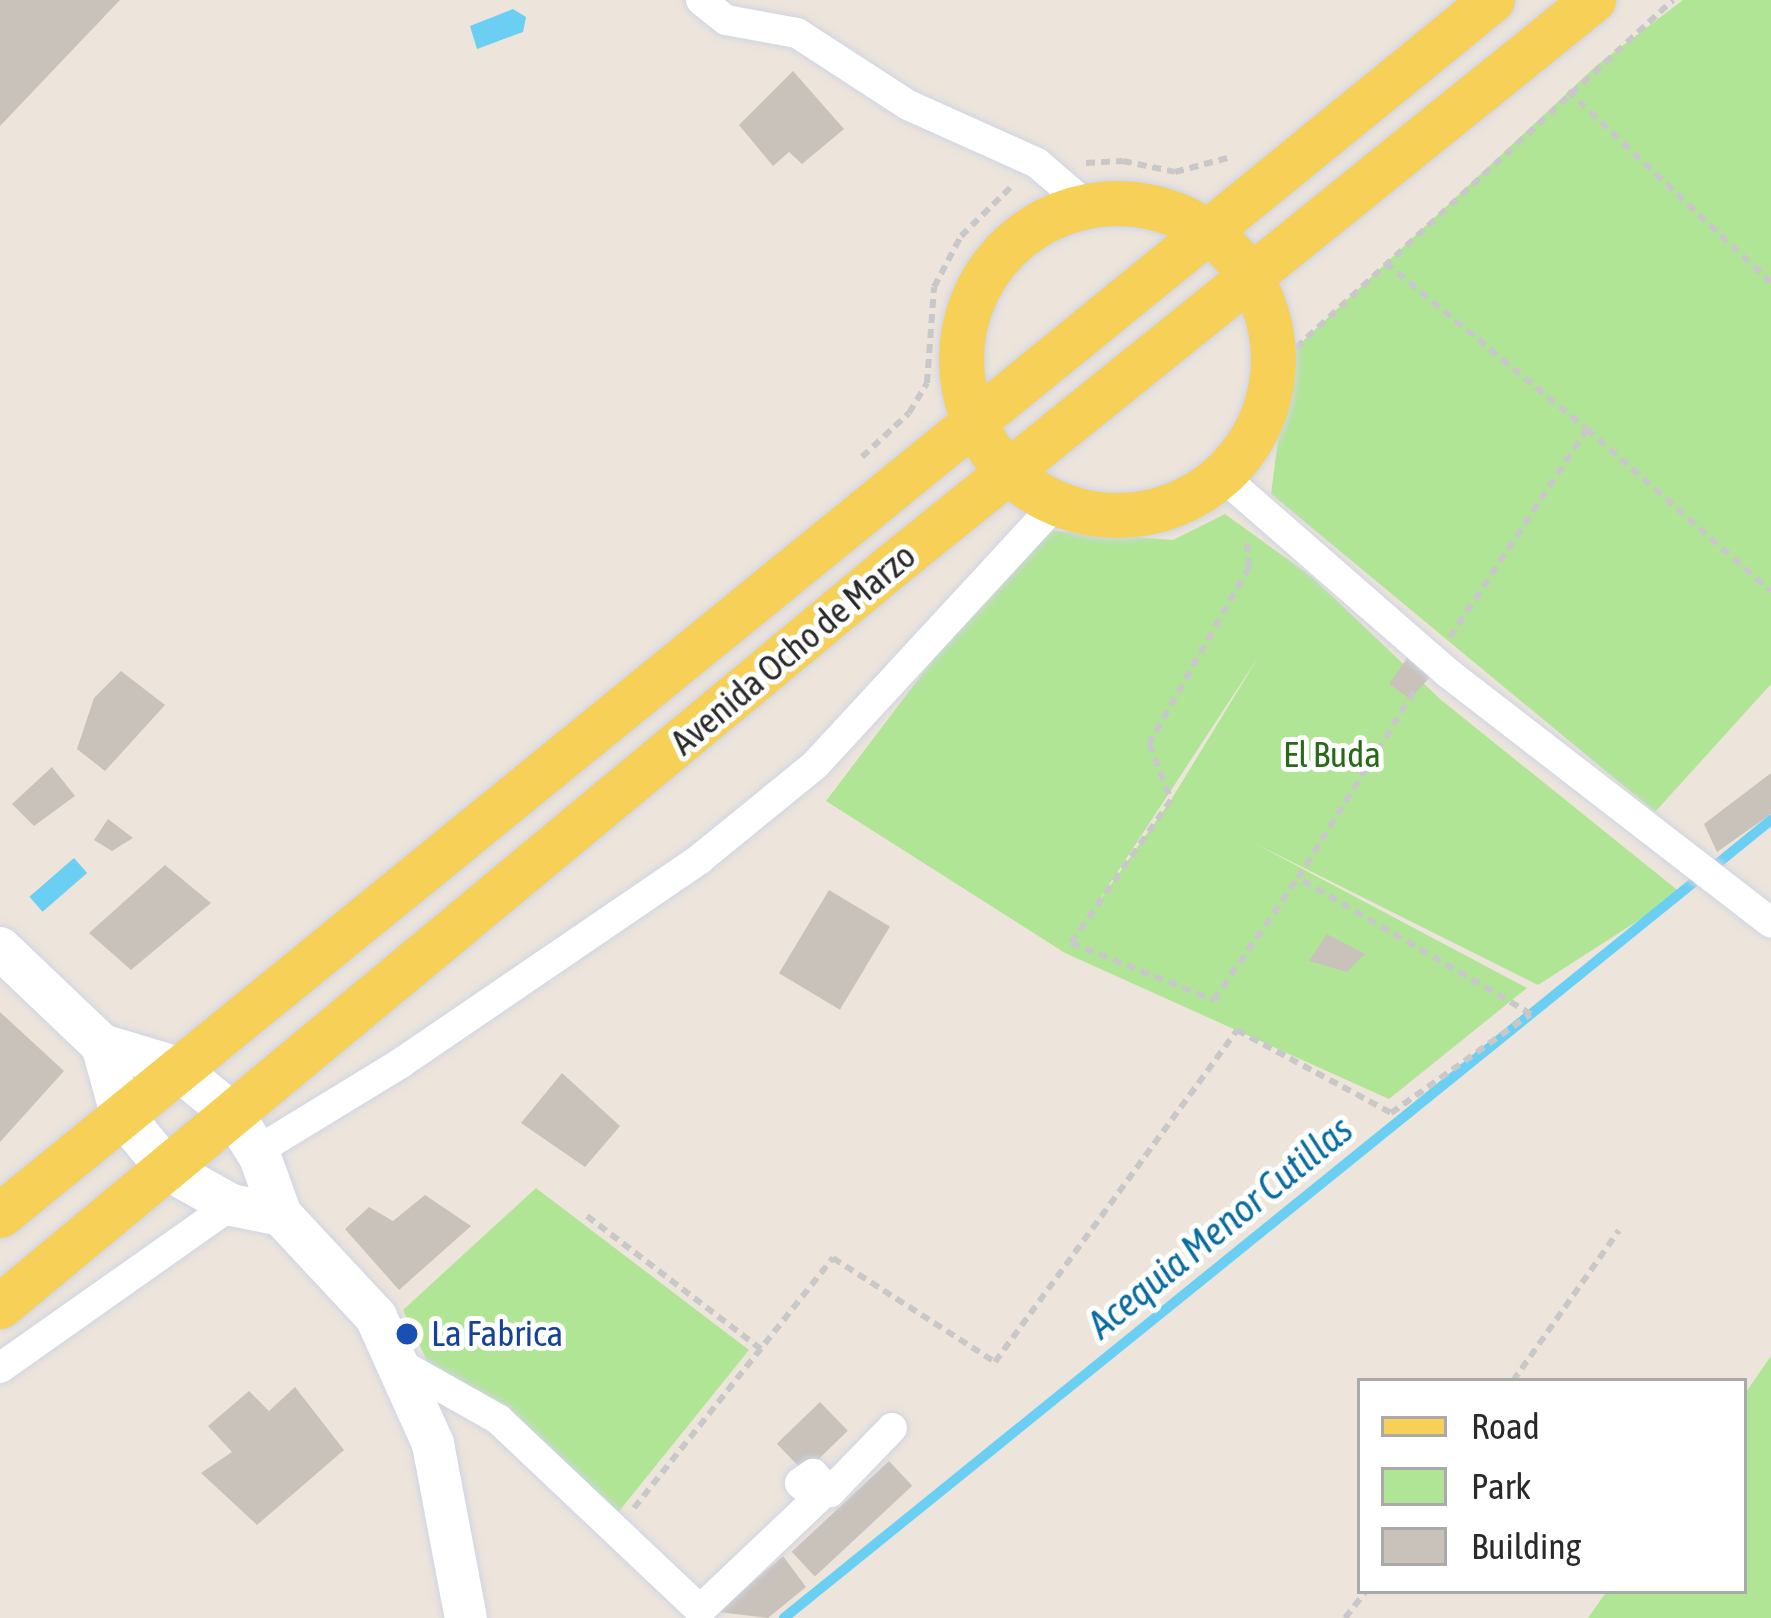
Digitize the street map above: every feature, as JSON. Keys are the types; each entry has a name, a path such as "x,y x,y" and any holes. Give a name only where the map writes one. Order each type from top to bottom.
{"main road":[{"name":"Avenida Ocho de Marzo","path":"0,1215 972,418 1492,0"},
{"name":"Avenida Ocho de Marzo","path":"0,1306 167,1169 244,1132 1010,473 1593,0"},
{"path":"1086,205 1166,209 1207,232 1252,278 1269,317 1274,368 1232,483 1143,513 1099,514 1057,503 1010,473 972,418 962,374 964,328 979,285 1006,248 1043,221 1086,205"},
{"path":"3,957 103,1045 176,1067 244,1132 280,1216 376,1317 433,1444 466,1618"},
{"path":"103,1045 121,1113 167,1169 230,1205 280,1216"}],"street":[{"path":"701,0 726,20 797,33 908,105 1037,163 1086,205"},
{"path":"1232,483 1434,660 1771,923"},
{"path":"244,1132 401,1063 717,845 815,765 1057,503"},
{"path":"0,1368 230,1205"},
{"path":"395,1360 498,1419 700,1610 817,1499 800,1483 813,1474 830,1492 892,1428"}],"path":[{"path":"1274,368 1568,91 1673,0"},
{"path":"1568,91 1771,282"},
{"path":"844,474 909,413 927,383 934,287 961,236 1037,163 1123,161 1175,172 1205,169 1248,145"},
{"path":"1386,262 1587,429 1771,591"},
{"path":"1434,660 1587,429"},
{"path":"1232,483 1249,568 1149,744 1171,800 1071,943 1214,1000 1298,878 1414,692"},
{"path":"614,1533 833,1258 995,1363 1237,1030 1391,1113 1532,1014 1298,878"},
{"path":"587,1216 760,1349"},
{"path":"1515,1378 1619,1230"},
{"path":"1345,1618 1364,1594"}],"green space":[{"path":"1683,0 1771,0 1771,684 1655,812 1271,494 1289,354 1597,65"},
{"name":"El Buda","path":"1225,514 1311,576 1440,699 1681,893 1538,985 1256,844 1527,988 1389,1099 1065,953 826,801 1032,529 1173,540","holes":["1259,656 1171,800 1101,898"]},
{"path":"536,1188 749,1350 616,1515 427,1361 403,1310"},
{"path":"1771,1356 1771,1618 1588,1618 1605,1594 1747,1594 1747,1391"}],"water":[{"path":"513,9 526,17 523,32 477,49 470,26"},
{"path":"74,858 87,873 43,912 29,897"}],"building":[{"path":"0,0 120,0 0,126"},
{"path":"793,71 844,129 802,164 789,152 773,166 739,125"},
{"path":"1407,658 1430,677 1410,699 1389,684"},
{"path":"121,671 165,705 105,771 77,749 94,698"},
{"path":"52,767 75,796 34,826 12,804"},
{"path":"1771,773 1771,814 1717,852 1704,824"},
{"path":"108,819 133,838 112,851 94,840"},
{"path":"165,865 211,903 131,970 89,933"},
{"path":"829,890 890,927 840,1010 779,973"},
{"path":"1327,934 1365,954 1347,972 1309,961"},
{"path":"0,1012 64,1071 0,1142"},
{"path":"562,1073 620,1126 585,1167 521,1123"},
{"path":"425,1195 471,1226 399,1290 345,1229 369,1207 393,1221"},
{"path":"295,1387 344,1450 257,1525 201,1473 232,1452 208,1426 249,1391 269,1411"},
{"path":"820,1402 848,1431 805,1472 777,1444"},
{"path":"889,1461 912,1486 815,1577 792,1552"},
{"path":"783,1556 806,1587 768,1618 718,1612"}],"waterway":[{"name":"Acequia Menor Cutillas","path":"1717,864 1771,820"},
{"name":"Acequia Menor Cutillas","path":"784,1618 1693,883"}],"place":[{"name":"La Fabrica","path":"407,1334"}]}
